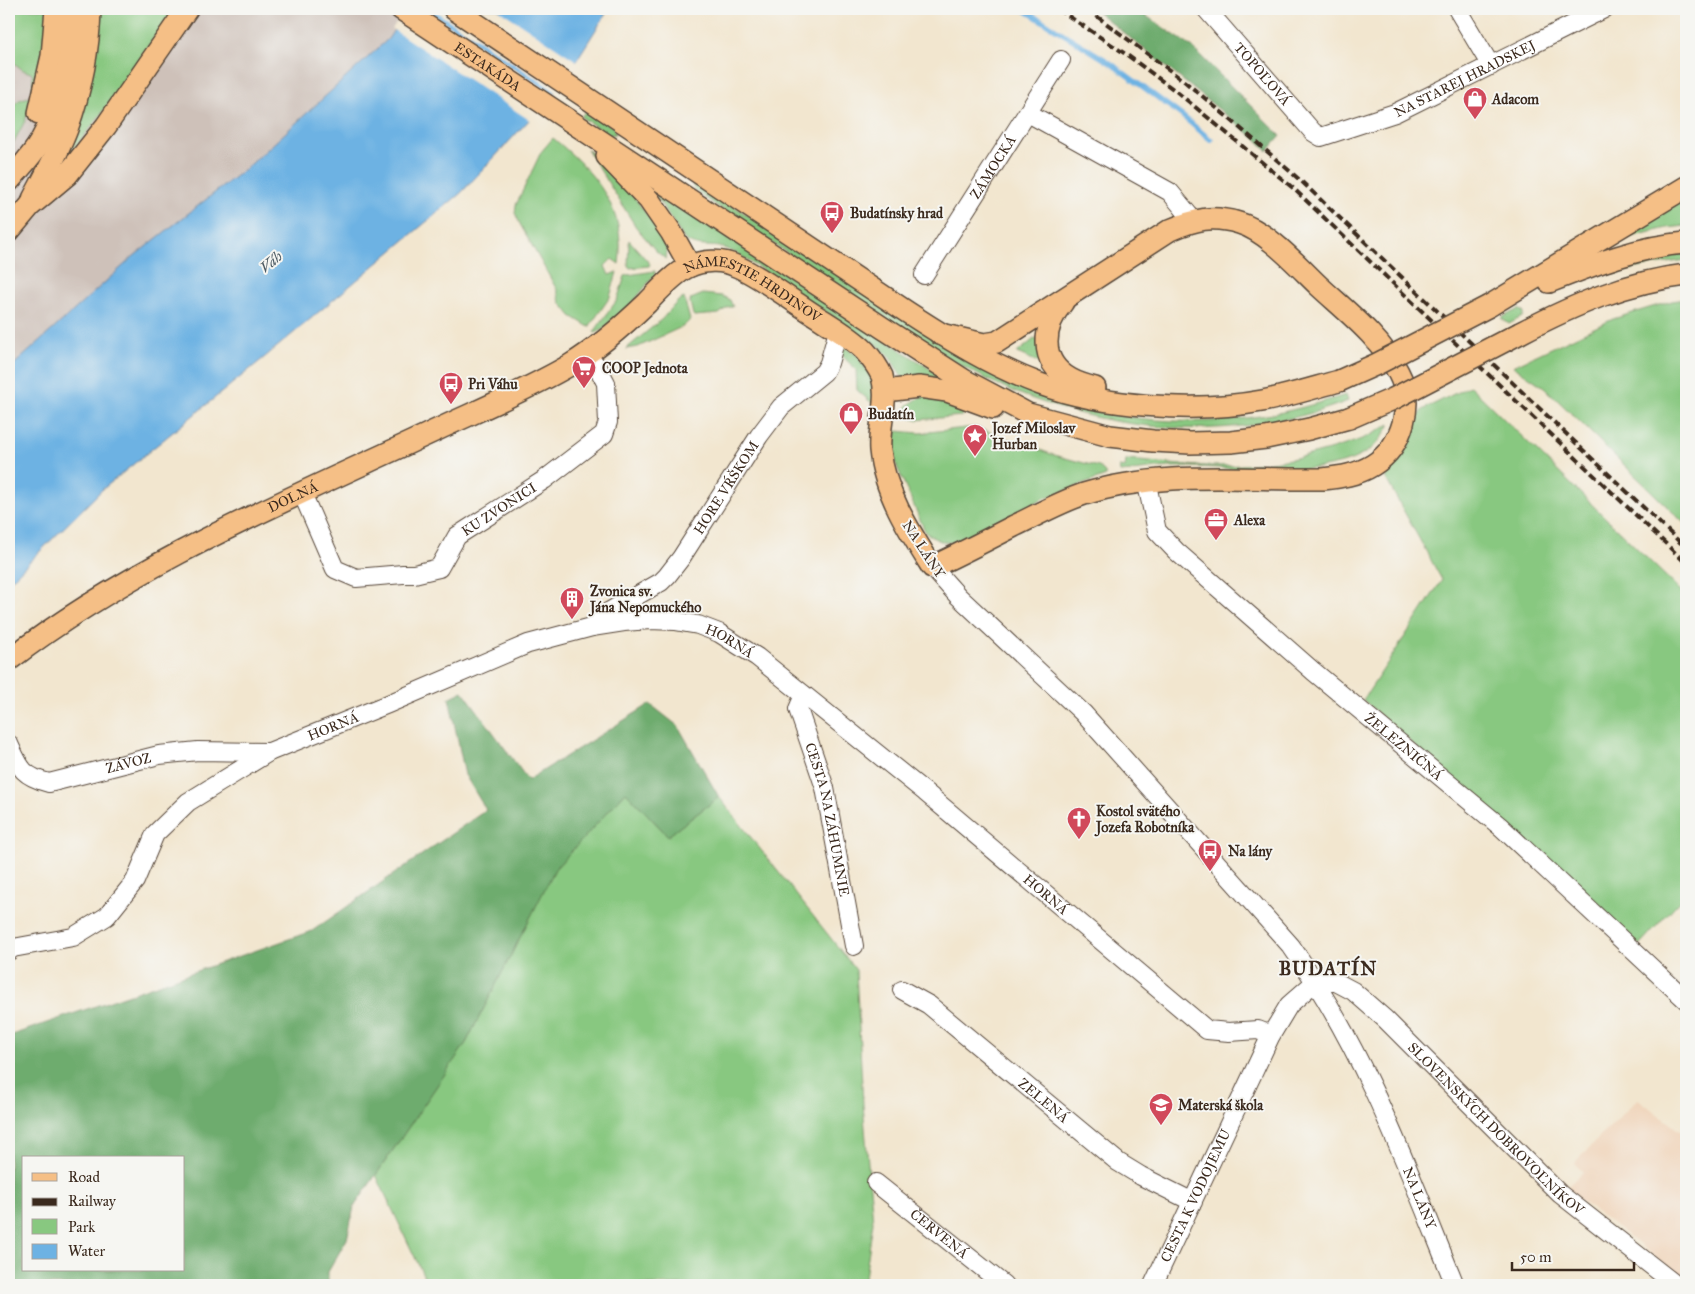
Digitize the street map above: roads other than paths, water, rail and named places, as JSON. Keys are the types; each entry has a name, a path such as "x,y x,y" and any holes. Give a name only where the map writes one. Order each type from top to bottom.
{"main road":[{"path":"10,180 31,137 42,105 52,56 56,9"},
{"path":"10,180 40,143 52,117 70,57 75,9"},
{"path":"30,206 66,131 75,103 88,46 90,9"},
{"path":"9,231 30,206 73,168 106,126 187,9"},
{"name":"ESTAKÁDA","path":"401,9 575,124"},
{"path":"454,9 940,334 1001,368 1048,387 1100,400 1175,406 1232,405 1298,393 1339,380 1377,364 1489,306 1686,187"},
{"path":"575,124 649,200 671,232 690,266"},
{"path":"575,124 964,380 1028,414 1110,436 1190,443 1266,438 1349,418 1393,399 1566,310 1612,291 1646,281 1686,275"},
{"path":"932,567 1066,501 1114,486 1146,480 1192,478 1322,479 1357,473 1374,464 1386,454 1402,430 1406,414 1405,391 1399,373 1386,352 1375,340 1302,270 1258,232 1241,223 1216,218 1193,220 1170,230 997,342 990,344 940,334"},
{"path":"1489,306 1615,258 1686,243"},
{"name":"NÁMESTIE HRDINOV","path":"586,354 615,332 676,275 690,266 712,262 732,264 750,273 862,349 875,363 881,376 884,391"},
{"path":"1066,298 1057,310 1048,328 1047,350 1053,363 1070,379 1148,404"},
{"name":"DOLNÁ","path":"9,660 57,624 168,558 522,390 556,373 586,354"},
{"path":"884,391 919,387 947,391 1026,421 1046,419"},
{"name":"NA LÁNY","path":"884,391 880,435 883,468 894,499 912,535 932,567"}],"street":[{"name":"TOPOĽOVÁ","path":"1206,9 1312,132 1321,137"},
{"path":"1457,9 1491,66"},
{"name":"NA STAREJ HRADSKEJ","path":"1321,137 1395,113 1604,9"},
{"name":"ZÁMOCKÁ","path":"924,275 1061,60"},
{"path":"1028,112 1170,192 1193,220"},
{"name":"HORE VŔŠKOM","path":"592,627 603,615 661,582 667,576 681,558 758,436 781,407 824,372 829,363 838,331"},
{"name":"KU ZVONICI","path":"302,493 335,569 356,578 414,574 439,568 456,536 544,480 604,434 608,422 606,383 597,366 586,354"},
{"name":"ŽELEZNIČNÁ","path":"1146,480 1157,531 1176,552 1313,671 1501,827 1686,1000"},
{"name":"NA LÁNY","path":"932,567 958,596 1083,713 1291,946 1315,982 1354,1051 1380,1103 1455,1285"},
{"name":"HORNÁ","path":"9,951 13,948 73,937 107,916 135,881 156,834 188,802 269,752 528,644 592,627 650,620 675,621 698,625 719,633 757,657 926,792 1206,1030 1229,1032 1258,1030 1271,1035"},
{"name":"CESTA NA ZÁHUMNIE","path":"804,695 798,709 825,788 854,946"},
{"name":"ZÁVOZ","path":"9,744 20,768 33,779 49,783 159,755 198,751 269,752"},
{"name":"CESTA K VODOJEMU","path":"1153,1285 1271,1035 1289,1005 1315,982"},
{"name":"SLOVENSKÝCH DOBROVOĽNÍKOV","path":"1315,982 1336,982 1354,991 1385,1019 1560,1194 1676,1285"},
{"name":"ZELENÁ","path":"902,990 929,1005 1118,1162 1141,1176 1193,1202"},
{"name":"ČERVENÁ","path":"876,1183 1004,1285"}],"water":[{"name":"Váh","path":"408,9 609,9 559,88 461,193 103,489 9,582 9,369 134,256 250,165 388,39"}],"waterway":[{"path":"1023,9 1109,62 1181,115 1211,140"}],"railway":[{"path":"1058,9 1127,55 1177,92 1293,188 1686,563"},
{"path":"1087,9 1184,81 1300,180 1686,548"}],"place":[{"name":"Adacom","path":"1475,120"},
{"name":"Budatínsky hrad","path":"832,234"},
{"name":"COOP Jednota","path":"584,389"},
{"name":"Pri Váhu","path":"451,405"},
{"name":"Budatín","path":"851,435"},
{"name":"Jozef Miloslav Hurban","path":"975,457"},
{"name":"Alexa","path":"1216,541"},
{"name":"Zvonica sv. Jána Nepomuckého","path":"572,620"},
{"name":"Kostol svätého Jozefa Robotníka","path":"1079,840"},
{"name":"Na lány","path":"1210,872"},
{"name":"Materská škola","path":"1161,1126"}],"district":[{"name":"BUDATÍN","path":"1328,968"}]}
